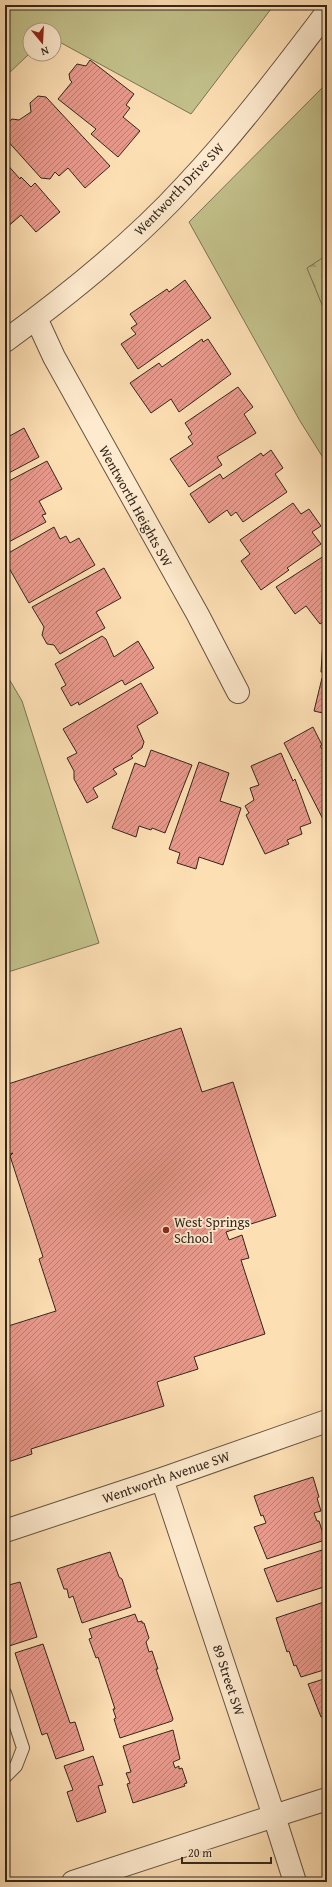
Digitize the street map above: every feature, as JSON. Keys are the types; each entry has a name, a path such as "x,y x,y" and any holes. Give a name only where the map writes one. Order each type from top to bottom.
{"street":[{"name":"Wentworth Drive SW","path":"5,341 36,318 146,225 186,186 268,91 327,12"},
{"name":"Wentworth Heights SW","path":"36,318 54,357 198,616 238,692"},
{"name":"Wentworth Avenue SW","path":"5,1531 162,1479 327,1421"},
{"name":"89 Street SW","path":"162,1479 295,1882"},
{"path":"74,1882 327,1799"}],"lane":[{"path":"5,1693 23,1748 16,1766 5,1777"}],"green space":[{"path":"5,5 274,5 191,114 62,43 62,22 22,22 22,61 5,77"},
{"path":"327,83 327,464 300,421 189,222"},
{"path":"327,255 327,317 307,268"},
{"path":"5,672 22,701 99,943 5,973"}],"building":[{"path":"90,60 134,94 126,105 130,108 123,117 140,131 118,157 91,134 96,129 58,99 72,82 69,74 77,64 86,66"},
{"path":"38,96 46,97 110,166 85,188 68,168 59,176 55,172 50,179 41,178 5,138 5,125 12,119 19,120 31,112 30,103"},
{"path":"5,162 20,179 21,177 31,187 35,183 60,212 36,232 21,215 5,229"},
{"path":"185,280 211,318 138,369 121,344 136,334 131,328 137,324 130,314 167,289 169,292"},
{"path":"202,339 203,342 208,339 231,374 179,412 171,399 151,413 130,383 159,363 162,367"},
{"path":"238,387 253,407 244,414 256,433 217,457 222,465 189,487 170,459 193,444 188,437 192,434 185,423"},
{"path":"24,428 39,457 5,475 5,432 8,437"},
{"path":"271,450 283,468 275,474 287,492 243,522 236,512 231,516 227,510 209,523 190,494 220,474 223,479 261,453 263,456"},
{"path":"47,461 62,489 39,501 46,514 42,515 46,522 5,544 5,483"},
{"path":"293,503 301,514 309,509 321,526 312,532 321,544 287,568 289,570 261,590 241,561 250,554 240,540"},
{"path":"54,527 60,539 66,536 70,543 79,538 95,565 29,603 5,561 5,555"},
{"path":"327,554 327,619 320,624 306,606 295,614 276,587"},
{"path":"104,568 121,598 96,612 105,628 60,654 54,645 47,644 42,635 44,627 32,607"},
{"path":"102,636 106,639 114,657 138,641 154,668 125,685 122,680 79,705 78,702 71,706 61,688 66,685 55,664"},
{"path":"323,640 327,641 327,673 321,672"},
{"path":"322,678 327,679 327,714 314,711"},
{"path":"141,683 158,713 137,726 144,742 142,748 131,756 133,758 113,769 117,774 93,788 98,797 87,803 74,779 74,771 67,758 77,753 63,729"},
{"path":"313,727 322,745 320,746 322,749 327,747 327,827 284,743"},
{"path":"151,750 192,765 165,833 152,828 151,830 139,826 136,837 112,828 135,763 145,767"},
{"path":"281,753 293,781 295,779 311,823 300,827 302,834 287,840 289,844 265,854 246,815 249,813 245,806 254,800 250,788 259,785 251,766"},
{"path":"199,762 229,773 220,801 241,808 223,865 199,857 196,869 177,863 180,853 169,849"},
{"path":"181,1028 202,1092 233,1082 276,1216 226,1232 229,1240 242,1235 249,1258 241,1260 265,1334 194,1357 198,1369 157,1382 164,1406 31,1449 32,1454 5,1463 5,1327 56,1311 39,1259 43,1257 10,1156 13,1153 5,1156 5,1085"},
{"path":"313,1477 319,1497 317,1498 321,1511 314,1513 317,1521 319,1521 325,1540 267,1559 254,1527 266,1523 263,1515 261,1516 254,1496"},
{"path":"322,1550 327,1565 327,1586 277,1602 264,1569"},
{"path":"110,1552 119,1577 122,1579 131,1607 82,1623 73,1596 69,1598 67,1589 64,1589 57,1569"},
{"path":"20,1582 37,1637 9,1646 5,1634 5,1586"},
{"path":"327,1601 327,1669 301,1677 296,1665 294,1666 289,1651 287,1652 276,1618"},
{"path":"135,1614 138,1622 142,1621 142,1623 144,1623 149,1638 146,1642 149,1652 152,1651 158,1669 156,1669 173,1719 172,1721 120,1738 114,1719 116,1718 113,1709 115,1709 98,1657 96,1658 89,1639 92,1638 89,1629"},
{"path":"43,1644 70,1723 75,1722 84,1750 56,1759 47,1733 42,1735 15,1653"},
{"path":"327,1678 327,1715 321,1717 308,1684"},
{"path":"173,1730 180,1759 173,1762 175,1768 179,1766 179,1769 182,1768 187,1783 184,1784 185,1786 133,1803 127,1784 130,1783 126,1773 131,1772 123,1746"},
{"path":"93,1756 103,1785 98,1786 106,1812 77,1822 67,1792 73,1790 64,1766"}],"place":[{"name":"West Springs School","path":"166,1230"}]}
